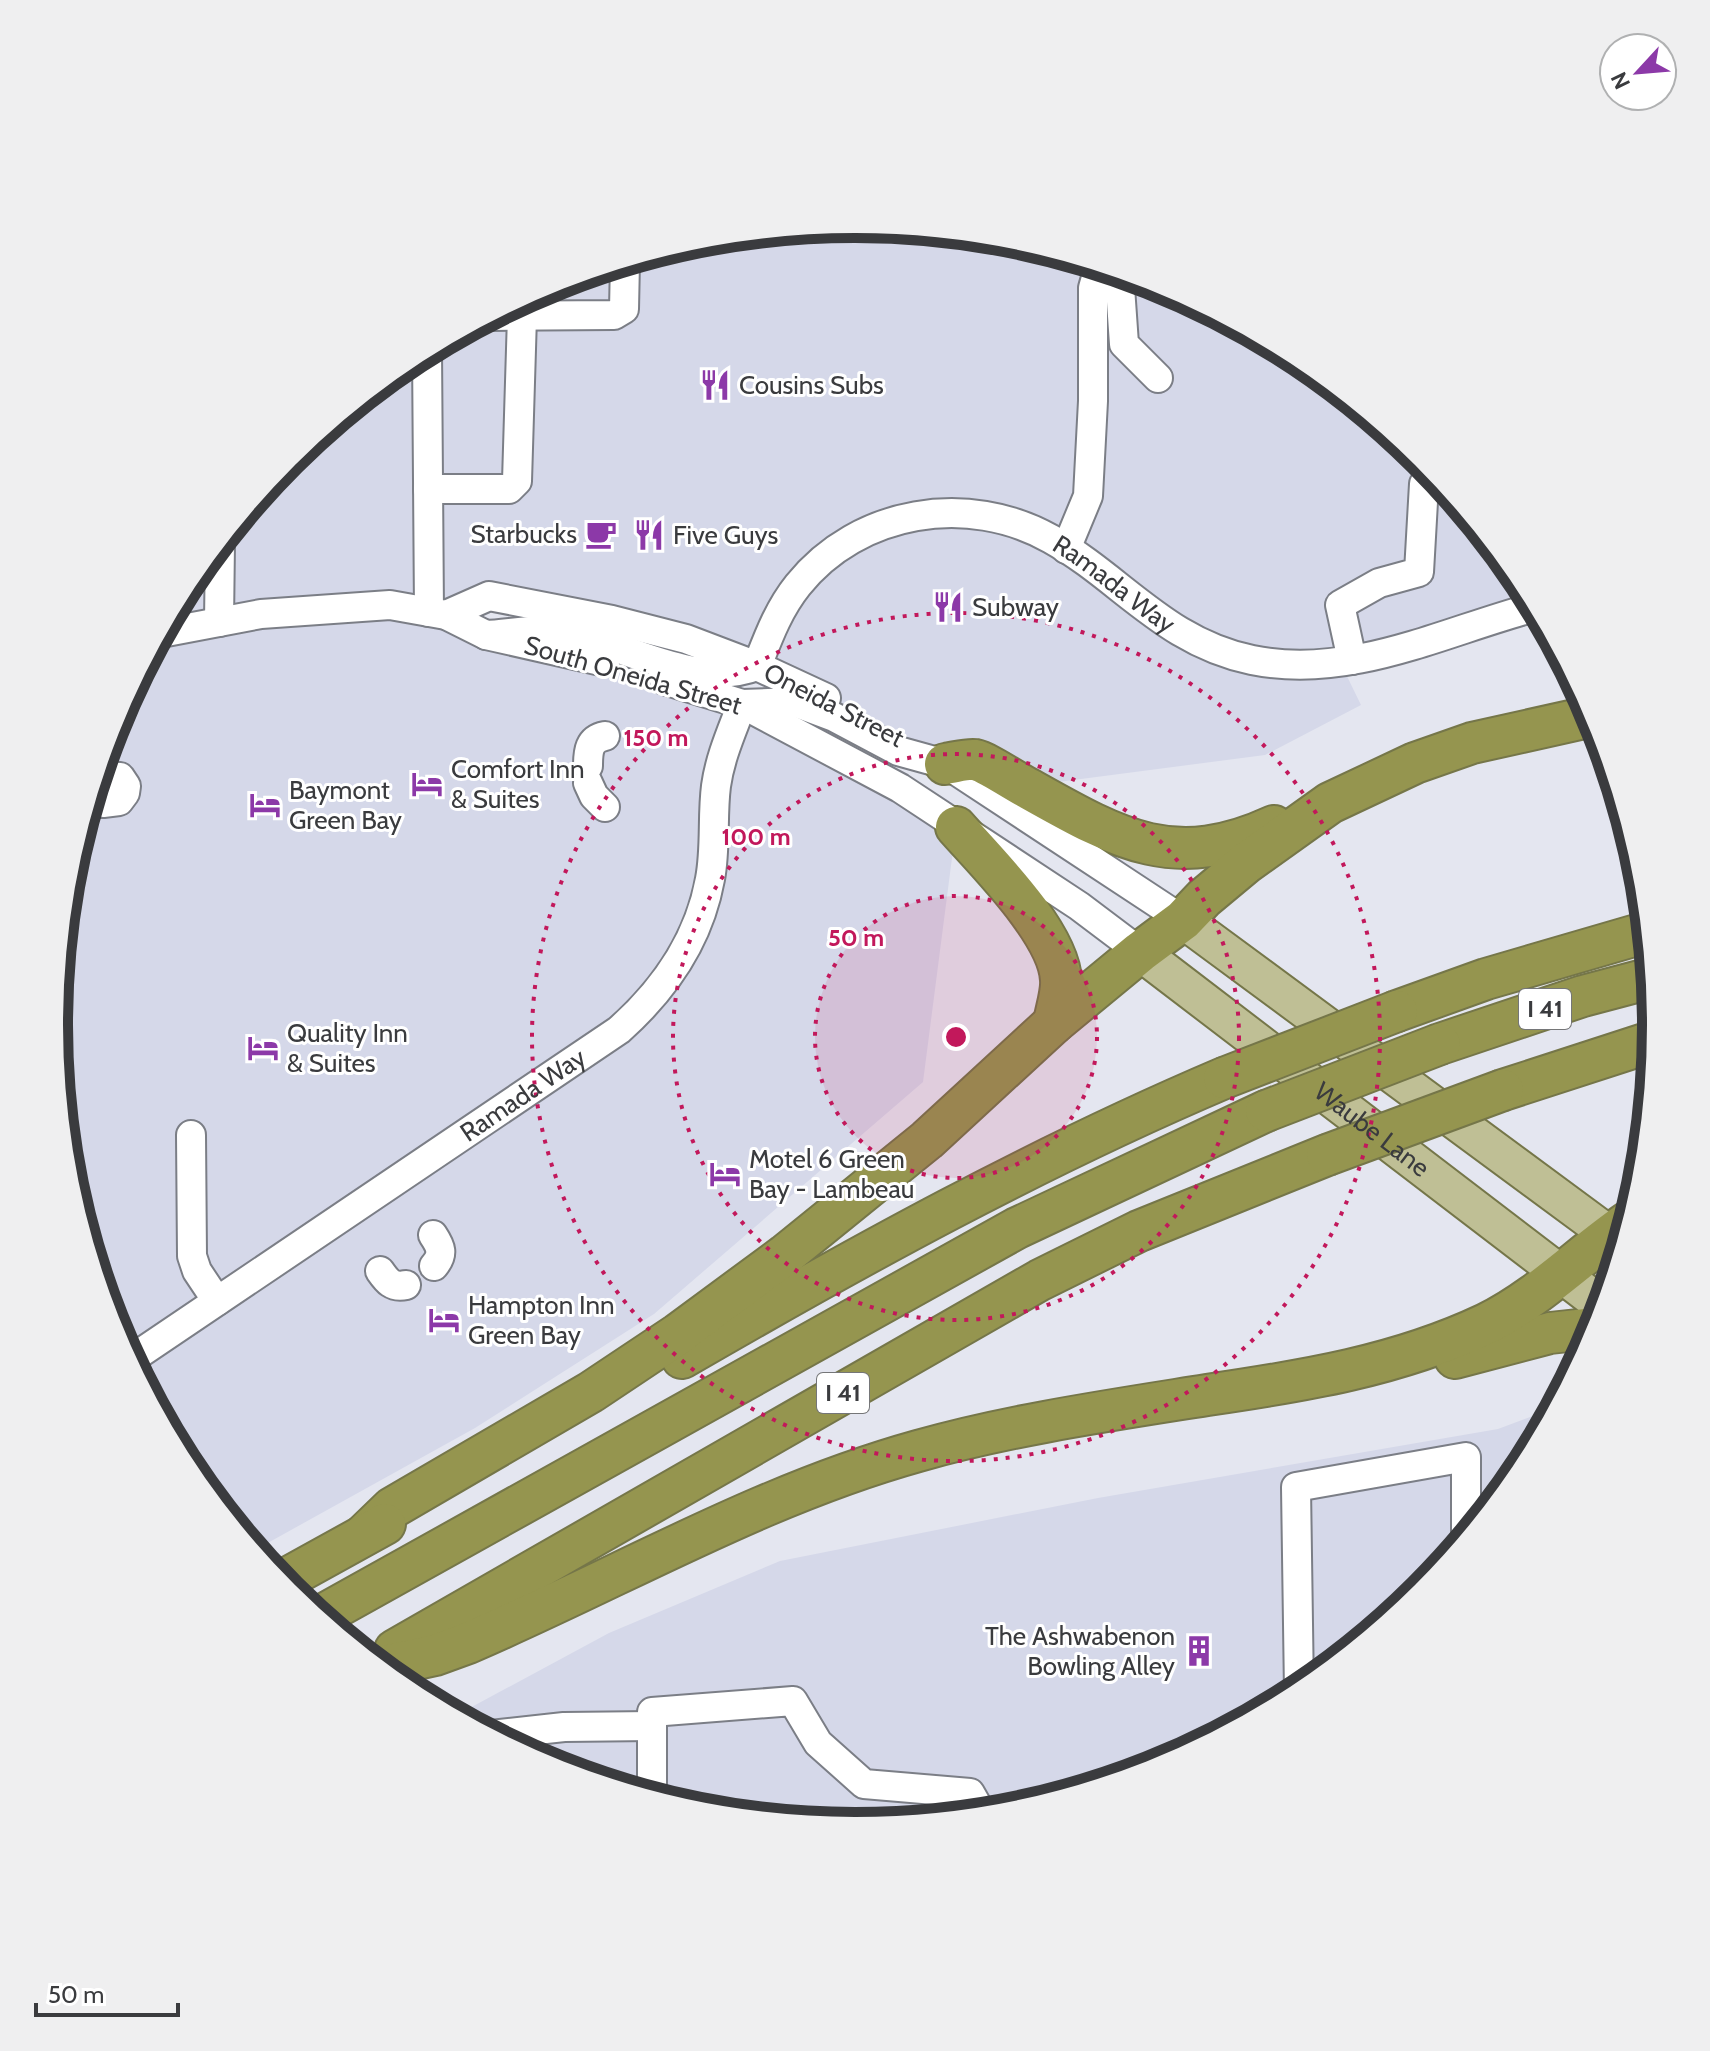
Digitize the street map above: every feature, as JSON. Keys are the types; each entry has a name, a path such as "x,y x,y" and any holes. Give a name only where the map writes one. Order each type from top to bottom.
{"highway":[{"path":"945,764 976,760 1072,813 1137,842 1190,849 1246,839 1415,763 1472,743 1580,719"},
{"path":"364,1535 392,1508 591,1392 678,1334 773,1264 927,1140 1054,1023 1183,920 1246,863 1330,803"},
{"path":"956,827 1031,912 1051,950 1061,979 1054,1023"},
{"path":"292,1575 926,1221 1084,1140 1224,1078 1397,1011 1486,979 1636,935"},
{"name":"I 41","path":"330,1611 1017,1228 1266,1111 1440,1044 1583,996 1640,981"},
{"name":"I 41","path":"385,1656 1040,1280 1139,1231 1327,1155 1503,1090 1641,1045"},
{"path":"395,1664 435,1655 468,1643 784,1497 907,1453 984,1435 1322,1377 1383,1363 1489,1322 1522,1304 1612,1238"},
{"path":"1383,1363 1432,1363 1550,1333 1581,1330"}],"main road":[{"path":"1183,920 1615,1229"},
{"name":"Waube Lane","path":"1140,952 1593,1298"}],"street":[{"path":"516,316 614,315 624,309 625,273"},
{"path":"1066,549 1088,496 1093,401 1093,288 1096,276"},
{"path":"1120,284 1124,344 1158,378"},
{"path":"428,489 509,489 517,481 522,316"},
{"path":"427,365 428,489 437,613"},
{"path":"1352,660 1340,605 1379,583 1419,572 1424,484"},
{"name":"Ramada Way","path":"757,666 778,613 798,585 832,553 872,529 906,517 932,513 967,513 1025,526 1066,549 1160,620 1191,639 1220,651 1282,664 1313,665 1352,660 1523,610"},
{"path":"219,622 220,562"},
{"name":"Oneida Street","path":"437,613 489,596 682,637 757,666 819,695 945,764 1183,920"},
{"name":"South Oneida Street","path":"174,631 261,614 390,605 437,613 486,635 597,660 742,704 900,788 1079,906 1140,952"},
{"path":"486,635 563,631 690,670 741,672 757,666"},
{"path":"742,704 794,702 834,717 898,751 945,764"},
{"name":"Ramada Way","path":"140,1353 619,1030 644,1008 685,952 701,915 710,879 719,771 742,704"},
{"path":"605,736 596,738 590,745 588,775 594,796 605,807"},
{"path":"191,1135 192,1256 197,1271 217,1301"},
{"path":"433,1235 441,1247 441,1258 434,1266"},
{"path":"380,1271 389,1283 398,1287 406,1285"},
{"path":"1299,1675 1296,1487 1466,1457 1466,1521"},
{"path":"511,1733 793,1701 818,1743 864,1784 970,1793 976,1803"},
{"path":"652,1719 652,1786"}],"shaded area":[{"path":"855,238 958,245 1059,265 1108,280 1156,298 1248,344 1334,401 1374,434 1447,507 1479,546 1523,610 1341,664 1361,705 1265,755 1058,782 922,750 757,666 489,596 447,614 742,704 956,827 923,1082 654,1314 475,1428 264,1545 201,1463 149,1374 110,1278 83,1179 70,1077 68,1026 75,923 95,822 128,724 173,632 231,546 263,507 336,434 376,401 418,371 507,320 554,298 651,265 752,245 804,240"},
{"path":"1540,1413 1509,1463 1447,1544 1374,1617 1334,1650 1292,1680 1203,1731 1156,1753 1059,1786 958,1806 906,1811 804,1811 752,1806 651,1786 602,1771 554,1753 466,1710 609,1633 780,1561 1098,1498 1498,1429"}],"place":[{"name":"Cousins Subs","path":"715,385"},
{"name":"Starbucks","path":"601,534"},
{"name":"Five Guys","path":"649,535"},
{"name":"Subway","path":"948,607"},
{"name":"Comfort Inn & Suites","path":"427,784"},
{"name":"Baymont Green Bay","path":"265,805"},
{"name":"Quality Inn & Suites","path":"263,1048"},
{"name":"Motel 6 Green Bay - Lambeau","path":"725,1174"},
{"name":"Hampton Inn Green Bay","path":"444,1320"},
{"name":"The Ashwabenon Bowling Alley","path":"1199,1651"}]}
